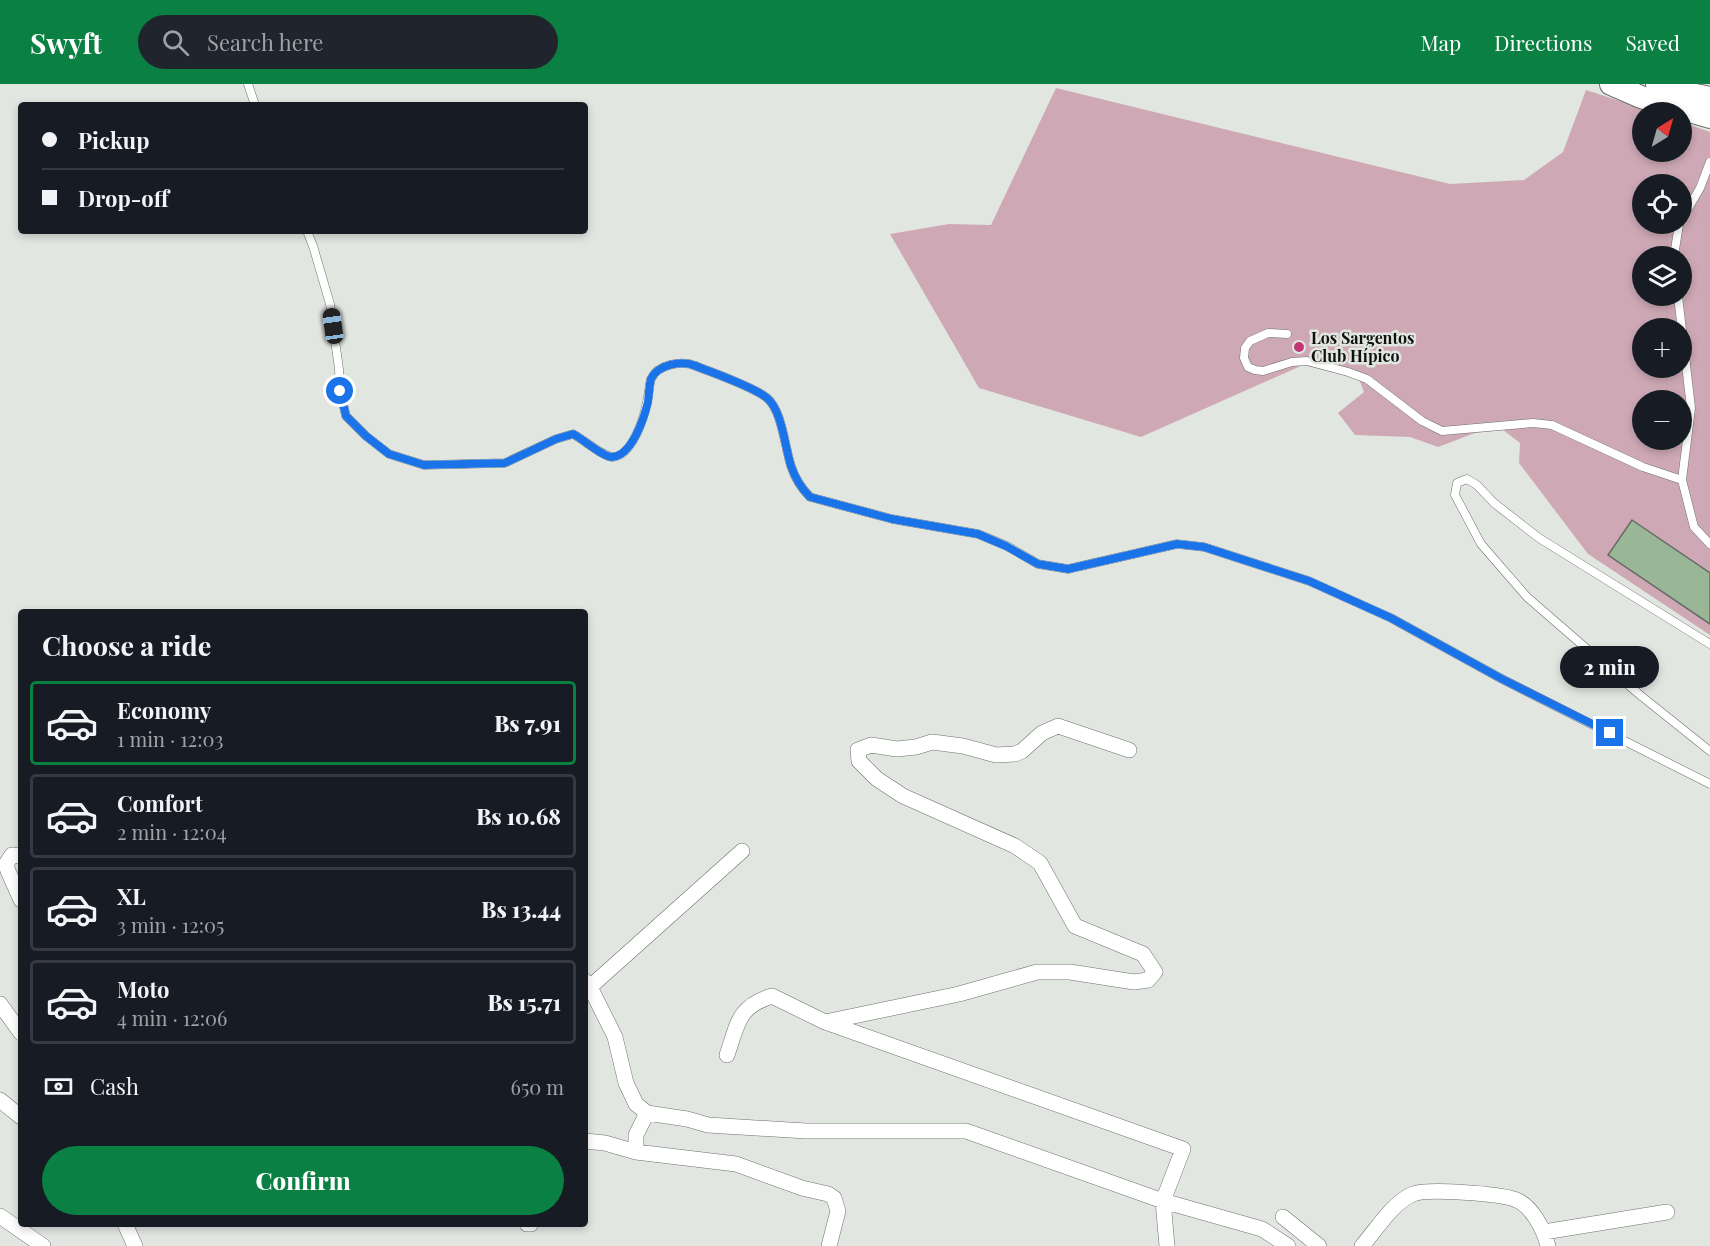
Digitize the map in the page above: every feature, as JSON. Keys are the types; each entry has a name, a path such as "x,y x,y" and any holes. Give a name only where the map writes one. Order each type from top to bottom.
{"main road":[{"path":"1611,84 1641,98 1710,117"},
{"path":"1657,84 1710,98"}],"street":[{"path":"825,1022 959,994 1037,972 1070,972 1134,982 1148,980 1155,972 1143,954 1075,926 1040,863 1015,846 903,796 877,779 859,761 858,750 871,745 897,749 932,742 963,746 996,755 1015,754 1022,751 1042,733 1058,726 1129,750"},
{"path":"742,851 588,984 615,1037 626,1083 636,1104 647,1113 687,1119 708,1125 806,1131 966,1131 1163,1201 1262,1229 1288,1246"},
{"path":"11,855 6,864 18,893"},
{"path":"727,1055 740,1017 754,1002 772,996 825,1022 1182,1149 1163,1201 1167,1246"},
{"path":"0,1004 18,1029"},
{"path":"0,1100 18,1115"},
{"path":"636,1152 636,1136 647,1113"},
{"path":"588,1141 605,1143 636,1152 736,1164 802,1188 828,1194 834,1198 838,1211 829,1246"},
{"path":"1362,1246 1400,1202 1414,1193 1434,1190 1514,1199 1527,1208 1546,1239 1667,1212"},
{"path":"0,1216 43,1246"},
{"path":"1283,1216 1319,1246"},
{"path":"127,1227 135,1246"}],"lane":[{"path":"248,84 254,102"},
{"path":"1692,202 1710,162"},
{"path":"308,234 330,304 340,391 346,416 389,454 424,465 505,463 556,439 573,434 605,456 614,457 625,452 635,437 647,404 652,378 660,370 674,363 692,364 768,398 777,412 791,468 801,488 810,497 892,519 978,534 1038,564 1068,569 1177,544 1204,547 1309,581 1391,618 1502,679 1710,784"},
{"path":"1679,306 1691,408 1682,480 1694,527 1710,544"},
{"path":"1287,334 1268,333 1250,341 1245,348 1244,358 1248,367 1263,371 1292,362 1307,361 1366,379 1422,421 1442,431 1533,423 1552,425 1643,467 1682,480"},
{"path":"1710,644 1539,538 1494,503 1478,485 1467,479 1457,483 1455,495 1481,544 1527,597 1710,752"}],"shaded area":[{"name":"Los Sargentos Club Hípico","path":"1056,88 1450,184 1524,180 1563,152 1586,90 1632,105 1632,162 1692,162 1692,126 1710,132 1710,635 1588,554 1519,463 1520,443 1503,430 1475,433 1438,447 1410,437 1355,435 1338,413 1364,392 1359,379 1303,365 1141,437 979,388 890,234 949,224 991,225"}],"building":[{"path":"1632,520 1710,573 1710,624 1608,555"}],"place":[{"name":"Los Sargentos Club Hípico","path":"1299,347"}],"route":[{"path":"340,391 346,416 366,436 389,454 424,465 505,463 556,439 573,434 605,456 614,457 625,452 635,437 647,404 652,378 660,370 674,363 692,364 768,398 777,412 791,468 801,488 810,497 892,519 978,534 1038,564 1068,569 1177,544 1204,547 1309,581 1391,618 1502,679 1610,733"}]}
